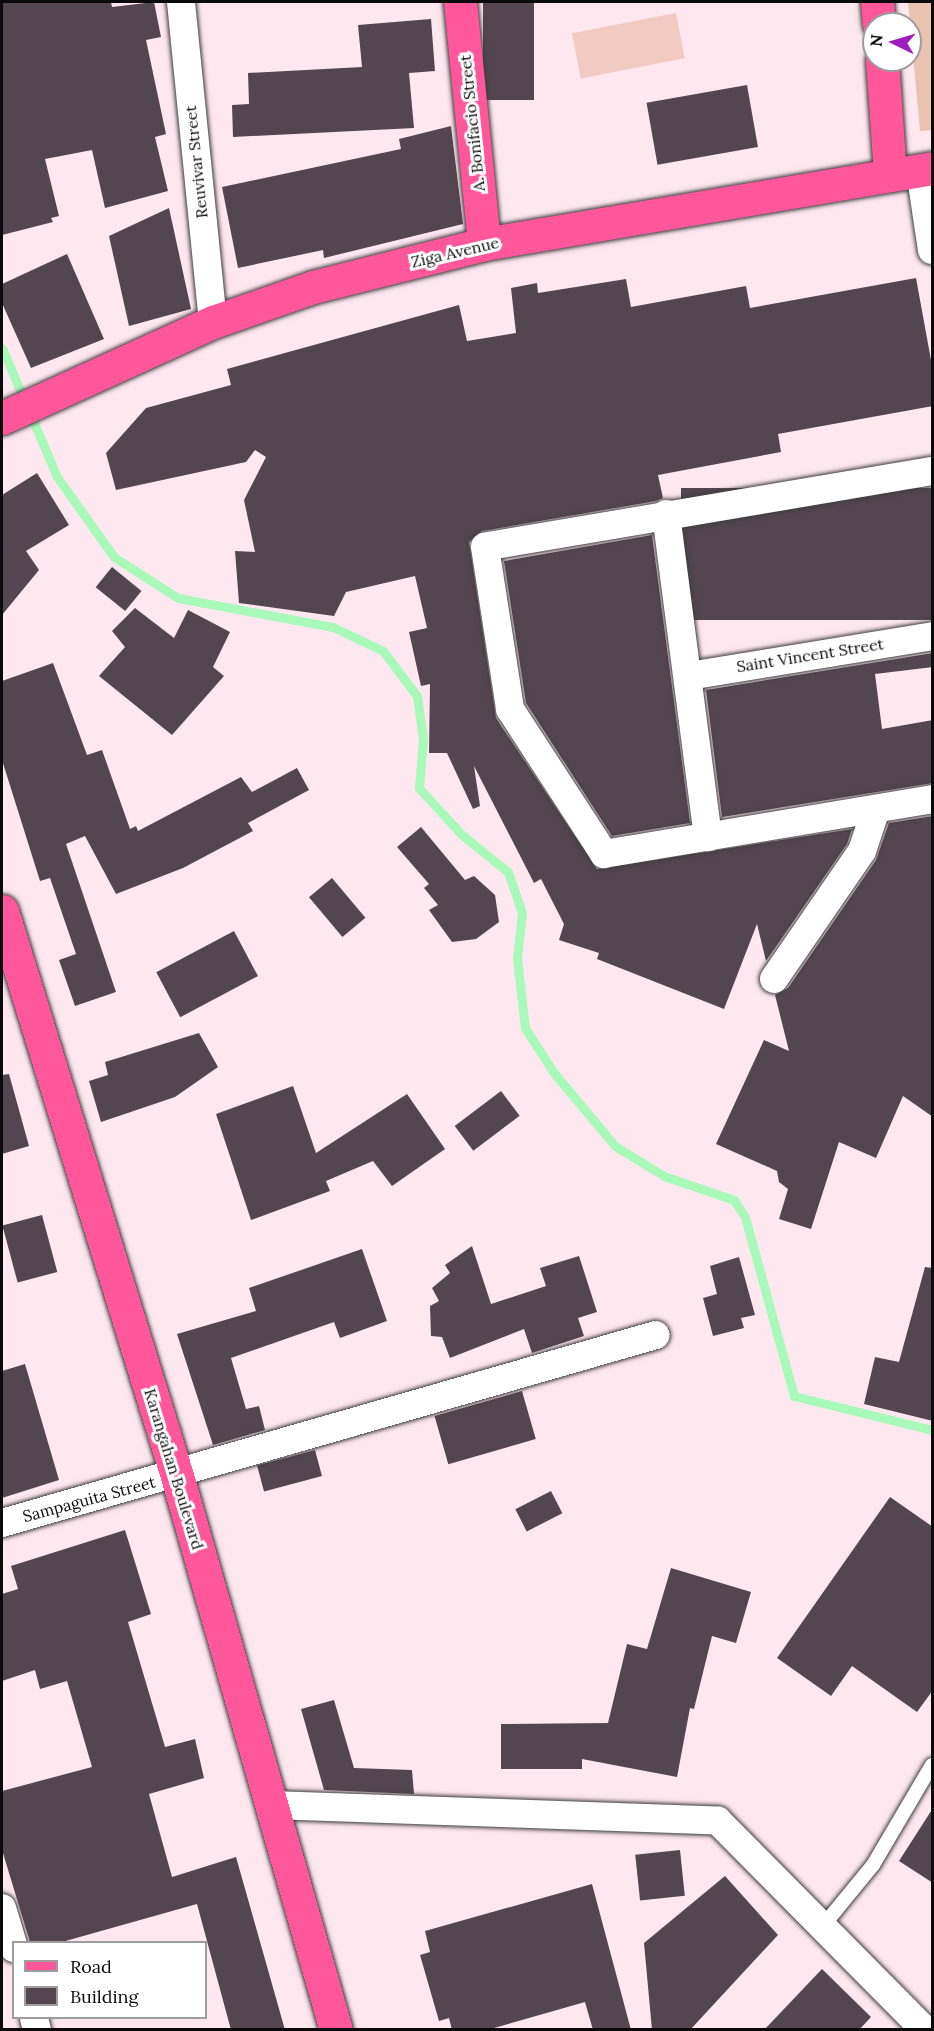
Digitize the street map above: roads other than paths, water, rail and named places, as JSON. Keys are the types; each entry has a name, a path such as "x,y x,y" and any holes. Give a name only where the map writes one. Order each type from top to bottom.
{"main road":[{"name":"A. Bonifacio Street","path":"460,2 484,244"},
{"path":"885,72 914,171"},
{"name":"Ziga Avenue","path":"6,416 213,322 313,287 484,244 914,171"},
{"name":"Karangahan Boulevard","path":"2,911 177,1476 336,2030"}],"street":[{"name":"Reuvivar Street","path":"181,2 213,322"},
{"path":"914,171 933,250"},
{"path":"933,471 666,514 485,547 510,709 604,854 933,799"},
{"path":"666,514 689,676 708,837"},
{"name":"Saint Vincent Street","path":"689,676 933,636"},
{"path":"774,979 862,851 876,809"},
{"name":"Sampaguita Street","path":"2,1523 177,1476 656,1335"},
{"path":"271,1805 718,1821 926,2030"},
{"path":"2,1908 12,1941"}],"lane":[{"path":"824,1926 873,1865 933,1765"}],"waterway":[{"path":"2,348 57,477 114,557 178,598 333,627 383,651 417,696 423,740 419,788 461,834 508,872 522,913 517,958 525,1028 554,1073 615,1146 664,1176 734,1200 745,1217 794,1396 932,1430"}]}
